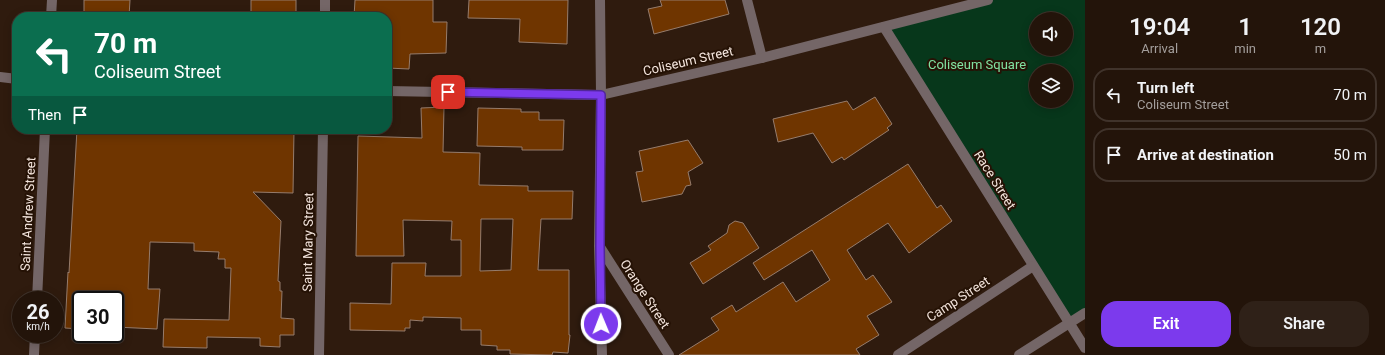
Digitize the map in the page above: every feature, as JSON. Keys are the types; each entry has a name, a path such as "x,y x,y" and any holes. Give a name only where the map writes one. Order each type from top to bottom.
{"street":[{"path":"51,12 52,0"},
{"path":"325,0 325,12"},
{"path":"600,0 600,246 602,355"},
{"path":"747,0 762,58"},
{"name":"Coliseum Street","path":"392,91 601,95 762,58 988,0"},
{"name":"Race Street","path":"884,27 1085,348"},
{"path":"0,77 12,78"},
{"name":"Saint Andrew Street","path":"37,291 45,134"},
{"name":"Saint Mary Street","path":"319,355 323,134"},
{"name":"Orange Street","path":"600,246 669,355"},
{"name":"Camp Street","path":"898,355 1033,266"},
{"path":"1019,355 1085,313"},
{"path":"34,355 35,343"}],"green space":[{"name":"Coliseum Square","path":"988,0 1085,0 1085,313 1069,323 884,27"}],"building":[{"path":"84,0 130,0 129,12 84,12"},
{"path":"251,0 296,0 296,12 251,12"},
{"path":"355,0 433,0 433,22 447,22 446,53 410,54 409,69 392,68 392,12 354,12"},
{"path":"469,0 568,0 567,44 519,42 520,19 468,18"},
{"path":"660,0 725,0 729,14 654,34 648,9 662,6"},
{"path":"875,97 892,124 887,128 889,130 844,160 842,157 832,163 813,133 778,142 773,119 847,101 853,110"},
{"path":"444,107 443,152 480,153 479,185 528,186 528,191 573,191 572,219 541,219 538,270 569,270 570,335 568,353 553,352 552,355 510,354 510,350 497,350 497,346 481,345 481,330 461,330 461,318 423,317 423,321 410,320 410,328 405,328 405,331 350,330 350,303 391,304 392,263 426,263 425,276 461,276 461,240 451,240 452,221 403,220 404,256 356,256 358,136 422,138 421,108","holes":["481,219 513,219 511,270 480,271"]},
{"path":"478,108 521,109 521,112 539,112 539,120 564,120 563,150 522,150 522,147 477,146"},
{"path":"77,134 294,134 293,193 253,192 281,221 278,281 280,282 280,291 282,291 281,318 294,319 294,335 280,335 280,347 260,346 260,338 207,337 207,348 163,347 164,319 229,320 231,268 225,268 225,259 218,259 219,252 194,251 194,243 150,242 148,289 160,289 157,329 124,327 124,291 72,291 72,328 65,328 68,272 69,273"},
{"path":"688,140 703,163 688,172 691,185 686,186 682,194 642,202 636,172 643,171 639,151"},
{"path":"908,164 937,208 941,205 952,221 909,253 888,223 847,250 866,280 873,275 892,302 867,316 879,335 856,349 860,355 679,355 719,330 711,318 732,305 736,312 783,282 796,302 830,280 812,250 764,280 753,263"},
{"path":"735,221 743,223 759,248 703,284 690,263 711,250 708,246 727,233 729,225"}],"route":[{"path":"448,92 601,95 601,324"}]}
